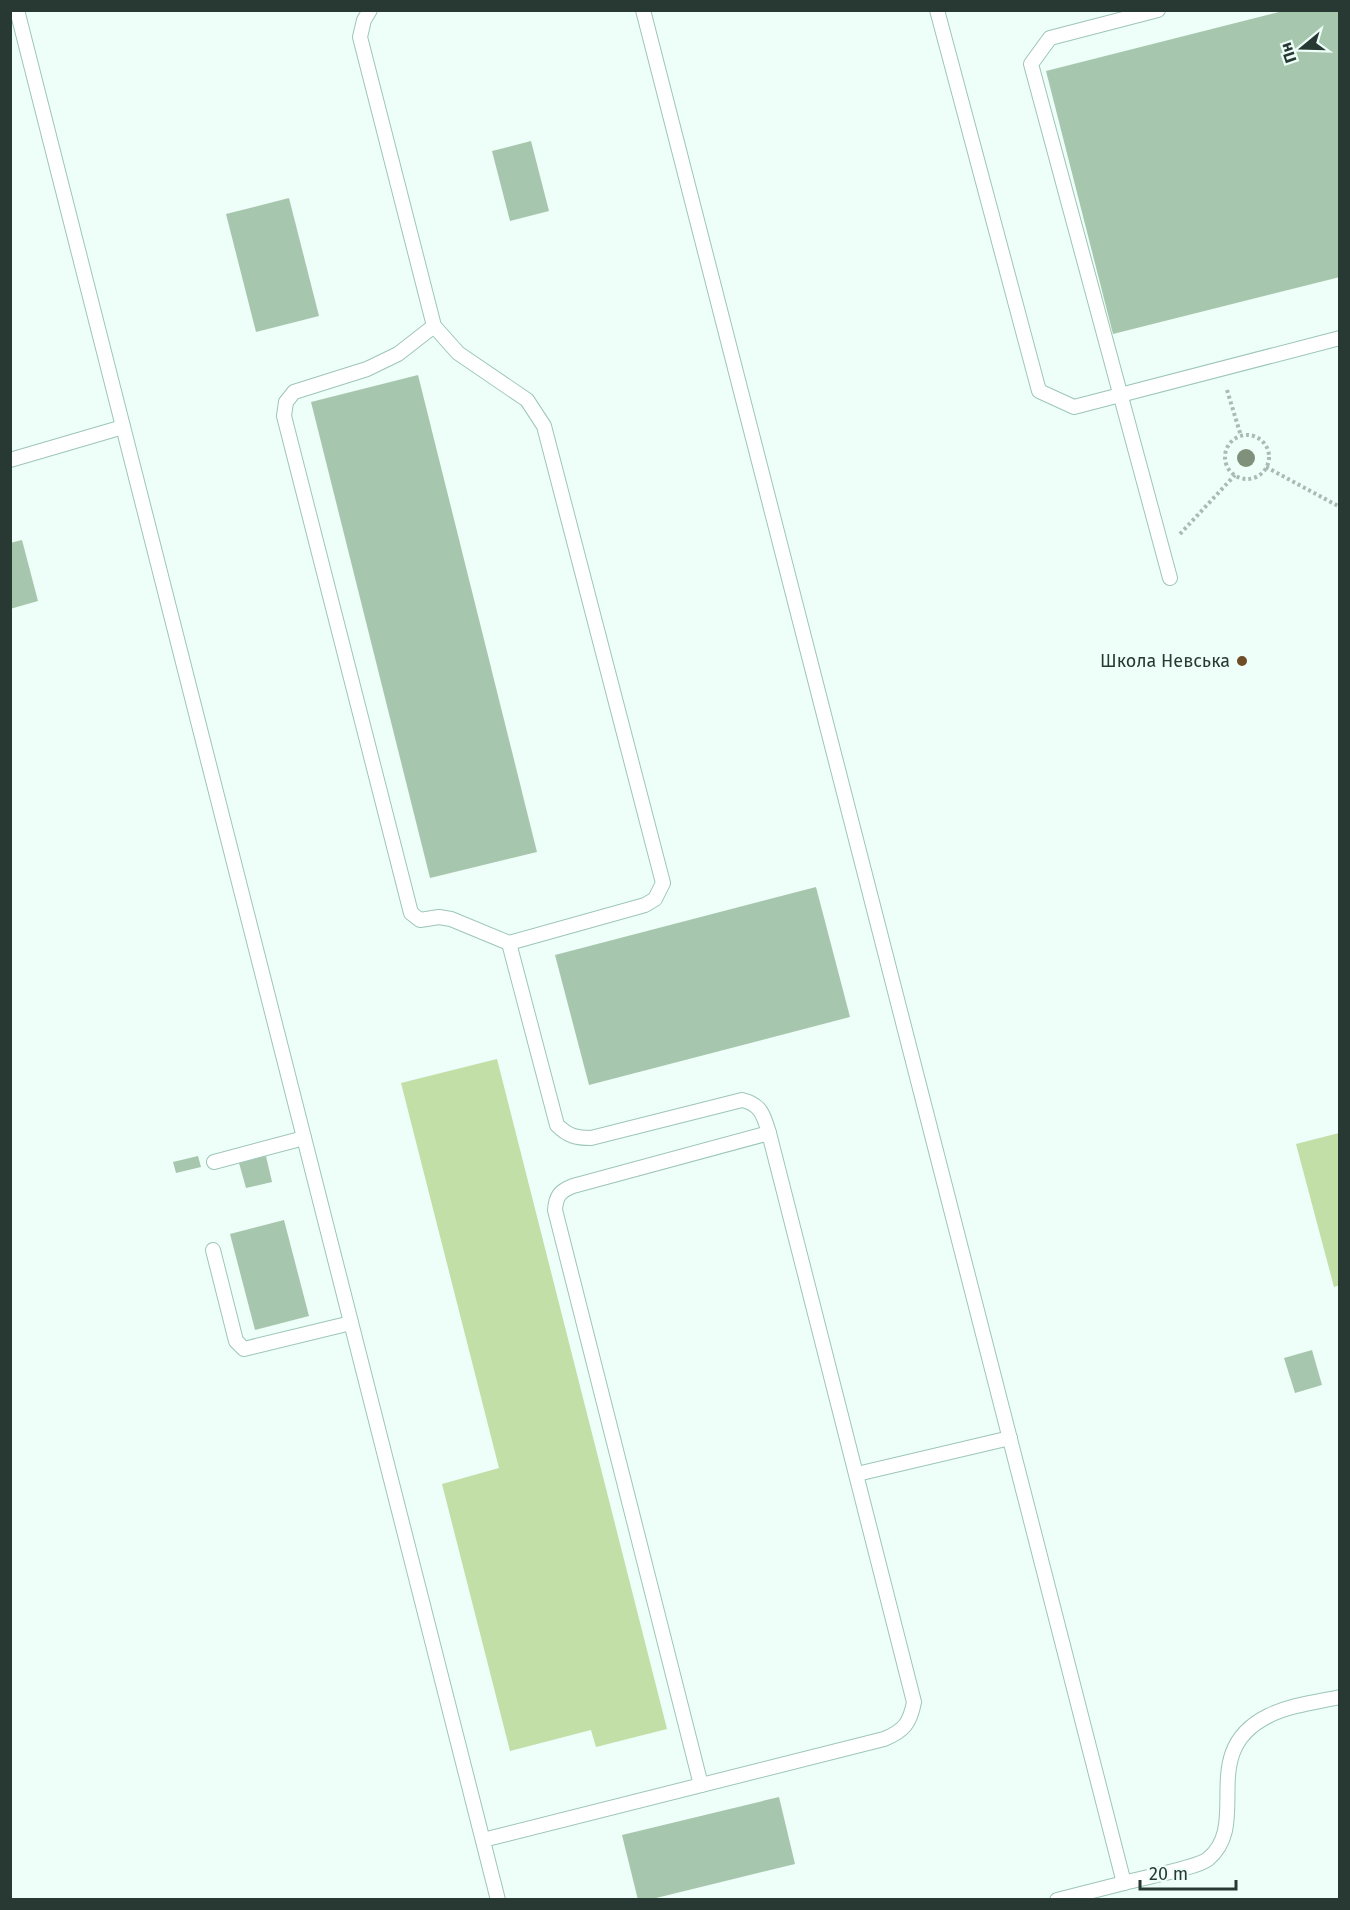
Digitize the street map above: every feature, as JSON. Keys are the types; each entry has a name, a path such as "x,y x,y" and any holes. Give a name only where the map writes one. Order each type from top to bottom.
{"lane":[{"path":"17,10 498,1899"},
{"path":"370,10 364,20 360,37 434,326 458,353 527,400 544,426 663,883 655,899 645,905 509,943 465,923 439,917 420,920 411,913 284,416 286,402 294,392 367,369 398,354 434,326"},
{"path":"643,10 1124,1883"},
{"path":"937,10 1039,391 1074,407 1340,338"},
{"path":"1158,10 1050,38 1031,64 1170,578"},
{"path":"10,460 123,427"},
{"path":"483,1840 884,1739 900,1732 910,1720 914,1702 769,1133 760,1109 753,1103 742,1100 591,1138 566,1134 557,1125 509,943"},
{"path":"701,1785 555,1210 556,1198 563,1190 573,1186 769,1133"},
{"path":"214,1162 304,1138"},
{"path":"213,1250 236,1341 244,1349 351,1323"},
{"path":"857,1474 1010,1438"},
{"path":"1057,1899 1206,1860 1222,1844 1227,1819 1226,1783 1231,1756 1246,1731 1269,1716 1340,1696"}],"path":[{"path":"1220,369 1241,436"},
{"path":"1252,435 1264,442 1269,455 1266,467 1253,478 1246,479 1235,475 1228,467 1226,453 1232,441 1241,436 1252,435"},
{"path":"1266,467 1340,507"},
{"path":"1162,553 1235,475"}],"green space":[{"path":"497,1059 667,1729 596,1747 591,1730 510,1751 442,1484 499,1468 401,1083"},
{"path":"1339,1133 1340,1285 1334,1287 1296,1144"}],"building":[{"path":"1287,10 1340,10 1340,277 1113,334 1046,71"},
{"path":"531,141 549,211 510,221 492,151"},
{"path":"289,198 319,316 256,332 226,214"},
{"path":"418,375 537,852 430,878 311,402"},
{"path":"22,540 38,601 10,609 10,543"},
{"path":"816,887 850,1017 589,1085 555,955"},
{"path":"198,1156 201,1167 176,1173 173,1162"},
{"path":"266,1156 272,1182 246,1188 239,1163"},
{"path":"284,1220 309,1316 255,1330 230,1234"},
{"path":"1312,1350 1322,1385 1295,1393 1284,1358"},
{"path":"779,1797 795,1864 648,1900 638,1900 622,1835"}],"place":[{"name":"Школа Невська","path":"1242,661"}]}
